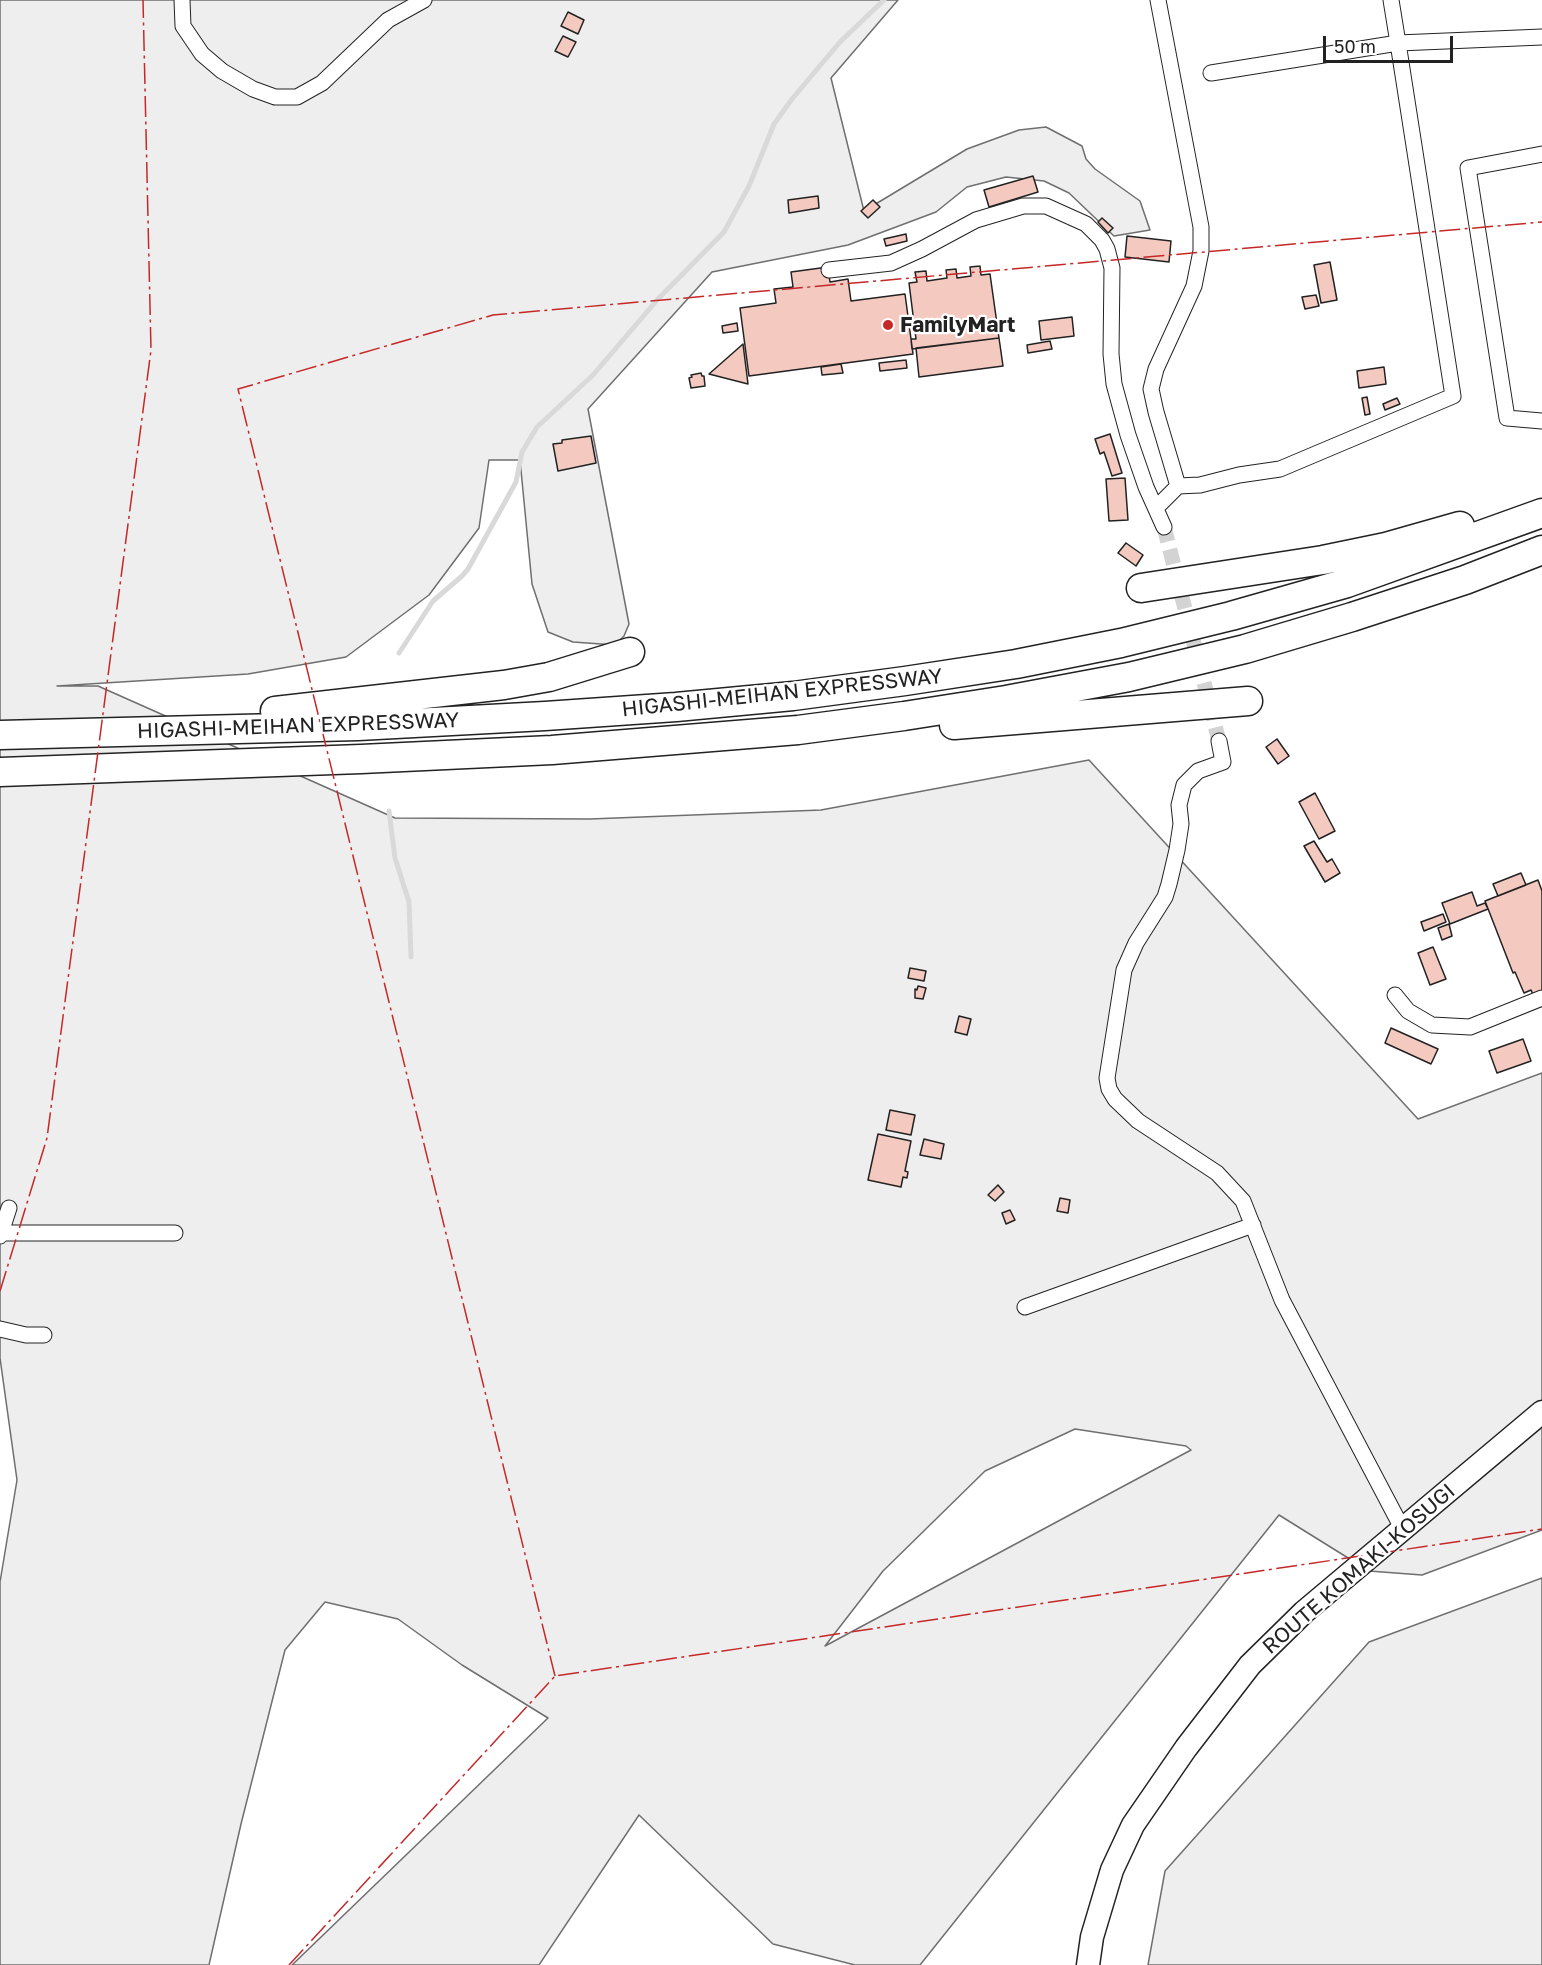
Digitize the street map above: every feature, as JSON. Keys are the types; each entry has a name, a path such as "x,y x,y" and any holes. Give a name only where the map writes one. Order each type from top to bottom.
{"highway":[{"path":"1141,588 1323,560 1365,551 1456,527 1542,500"},
{"name":"HIGASHI-MEIHAN EXPRESSWAY","path":"0,735 358,726 545,716 734,701 905,681 1016,664 1121,643 1231,616 1347,583 1542,513"},
{"name":"HIGASHI-MEIHAN EXPRESSWAY","path":"0,772 361,759 675,741 798,730 904,716 1006,700 1129,676 1245,649 1465,580 1542,550"},
{"path":"79,733 493,686 549,677 630,652"},
{"path":"675,741 750,741 1248,701"}],"main road":[{"name":"ROUTE KOMAKI-KOSUGI","path":"1088,1965 1092,1937 1112,1870 1123,1845 1149,1799 1216,1707 1265,1648 1304,1612 1542,1412"}],"street":[{"path":"182,0 183,26 202,54 222,71 253,89 275,97 297,97 322,83 388,20 424,0"},
{"path":"1158,0 1201,227 1201,252 1194,286 1156,369 1151,389 1178,486"},
{"path":"1156,508 1178,486 1280,469 1453,396 1391,0"},
{"path":"1211,73 1398,43 1542,37"},
{"path":"1542,154 1468,168 1507,418 1542,421"},
{"path":"829,270 891,263 975,220 1023,206 1046,206 1086,224 1102,240 1112,268 1111,354 1114,384 1142,477 1164,527"},
{"path":"1219,741 1223,762 1198,771 1184,785 1179,805 1180,824 1174,868 1164,897 1136,943 1124,970 1107,1078 1109,1089 1115,1099 1138,1121 1217,1173 1243,1201 1282,1300 1403,1530"},
{"path":"1395,995 1408,1011 1432,1025 1470,1028 1542,998"},
{"path":"9,1208 0,1235 175,1233"},
{"path":"1025,1308 1253,1225"},
{"path":"0,1329 26,1335 44,1335"}],"shaded area":[{"path":"0,0 898,0 831,78 864,211 967,149 1019,130 1046,127 1082,146 1086,159 1095,169 1140,201 1150,230 1114,236 1069,193 1044,181 1006,177 967,187 936,212 848,245 712,272 588,409 629,624 624,636 615,645 573,642 548,632 532,584 520,460 489,460 479,528 429,595 346,657 248,674 57,686 98,686 395,818 590,819 821,810 1089,760 1418,1119 1542,1073 1542,1530 1422,1575 1369,1571 1279,1515 920,1965 855,1965 773,1944 639,1815 539,1965 292,1965 548,1718 462,1665 398,1619 325,1602 285,1650 241,1824 209,1965 0,1965 0,1582 17,1480 0,1358","holes":["1075,1429 1186,1446 1191,1450 825,1646 883,1571 985,1471"]},
{"path":"1542,1578 1542,1965 1148,1965 1165,1871 1369,1642"}],"building":[{"path":"568,12 584,20 578,34 561,26"},
{"path":"563,36 576,42 568,57 555,51"},
{"path":"1033,176 1038,192 989,207 984,190"},
{"path":"818,196 819,208 789,213 788,200"},
{"path":"873,200 880,207 868,218 861,211"},
{"path":"1102,218 1113,228 1108,233 1098,222"},
{"path":"906,234 907,241 886,246 884,239"},
{"path":"1127,236 1171,241 1169,262 1125,257"},
{"path":"1330,262 1337,300 1321,303 1314,265"},
{"path":"980,266 981,275 990,274 999,338 912,349 911,339 916,339 909,283 917,282 915,272 926,271 927,281 947,278 946,270 956,269 957,278 971,276 970,267"},
{"path":"828,267 830,282 848,279 851,301 905,294 913,354 749,376 740,308 776,303 774,289 793,287 791,272"},
{"path":"1316,295 1319,306 1305,309 1302,297"},
{"path":"1072,317 1074,336 1041,340 1039,321"},
{"path":"737,323 738,331 723,333 722,326"},
{"path":"999,338 1003,366 919,377 916,348"},
{"path":"1050,341 1052,349 1028,353 1027,345"},
{"path":"743,344 748,384 709,374"},
{"path":"906,360 907,368 880,371 879,363"},
{"path":"841,364 843,373 822,375 821,367"},
{"path":"1384,367 1386,384 1359,388 1357,371"},
{"path":"701,373 704,376 705,386 691,388 689,378 692,377 691,375"},
{"path":"1367,397 1370,414 1365,415 1362,398"},
{"path":"1397,398 1400,404 1385,410 1383,404"},
{"path":"1110,434 1122,473 1112,476 1104,452 1100,454 1095,439"},
{"path":"591,436 596,463 558,471 553,444 562,443 562,440"},
{"path":"1125,478 1128,520 1109,521 1106,479"},
{"path":"1126,543 1143,555 1136,566 1118,553"},
{"path":"1277,739 1289,756 1278,764 1266,747"},
{"path":"1315,793 1335,831 1319,839 1299,802"},
{"path":"1314,841 1327,862 1332,859 1340,873 1325,882 1304,846"},
{"path":"1521,873 1526,885 1498,896 1493,884"},
{"path":"1538,880 1542,891 1542,996 1535,999 1531,990 1524,993 1515,972 1513,973 1485,901"},
{"path":"1472,892 1477,906 1485,903 1488,909 1450,924 1442,903"},
{"path":"1443,914 1446,922 1424,931 1421,922"},
{"path":"1449,924 1452,936 1442,940 1438,928"},
{"path":"1433,947 1446,979 1430,985 1418,953"},
{"path":"910,968 926,971 924,981 908,978"},
{"path":"918,986 926,988 923,999 915,998 915,989 917,990"},
{"path":"959,1016 971,1019 967,1035 955,1032"},
{"path":"1391,1028 1438,1049 1431,1064 1385,1043"},
{"path":"1523,1039 1531,1061 1497,1073 1489,1051"},
{"path":"890,1110 915,1115 911,1135 886,1130"},
{"path":"878,1134 911,1141 905,1171 908,1172 907,1178 903,1177 901,1187 868,1180"},
{"path":"924,1139 944,1144 941,1159 920,1155"},
{"path":"998,1185 1004,1192 995,1201 988,1195"},
{"path":"1060,1198 1070,1200 1068,1213 1057,1211"},
{"path":"1010,1210 1015,1220 1006,1224 1002,1213"}],"waterway":[{"path":"399,653 433,601 468,569 516,482 522,452 537,427 593,375 658,299 724,232 749,186 774,124 840,42 884,0"},
{"path":"389,811 395,858 409,902 411,957"}],"tunnel":[{"path":"1164,527 1219,741"}],"power":[{"path":"0,1291 47,1138 151,350 143,0"},
{"path":"555,1676 238,389 493,315 1542,222"},
{"path":"289,1965 555,1676 1542,1529"}],"place":[{"name":"FamilyMart","path":"888,325"}]}
